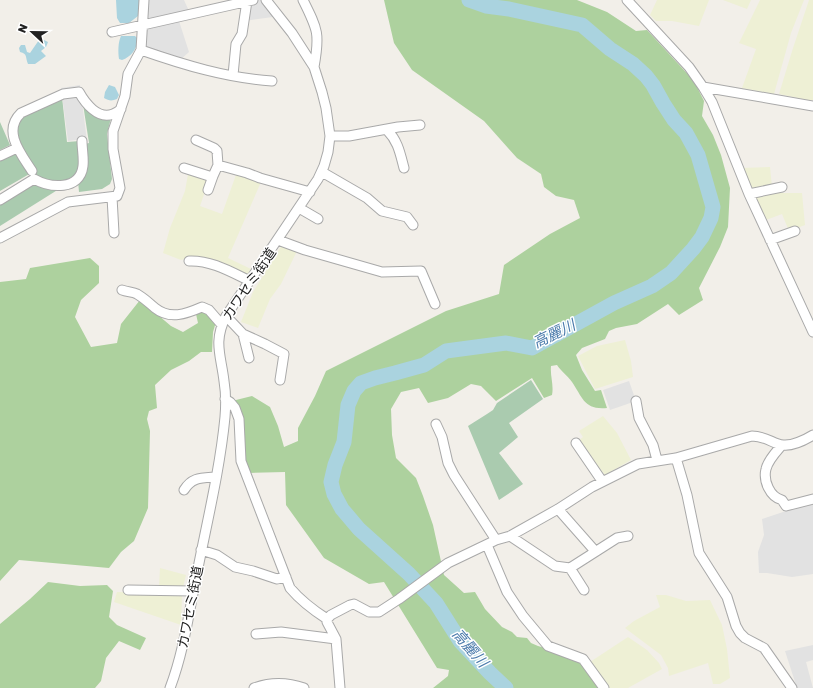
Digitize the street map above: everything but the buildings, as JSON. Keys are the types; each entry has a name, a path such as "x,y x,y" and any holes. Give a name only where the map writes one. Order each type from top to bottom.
{"street":[{"path":"0,238 68,202 117,196 120,188 113,149 113,131 125,96 128,74 141,50 144,0"},
{"name":"カワセミ街道","path":"170,688 179,663 216,477 225,399 218,343 224,320 310,192 322,172 328,152 330,136 326,108 314,68 292,34 266,0"},
{"path":"303,0 318,34 318,46 314,68"},
{"path":"627,0 689,67 712,102 749,194 813,332"},
{"path":"112,32 250,1 242,34 236,44 233,75"},
{"path":"141,50 212,72 253,80 272,81"},
{"path":"703,87 813,106"},
{"path":"32,171 14,142 13,123 21,113 63,94 79,92 89,106 100,114 113,115 121,109"},
{"path":"330,136 349,136 398,127 420,125"},
{"path":"387,130 394,137 399,147 404,168"},
{"path":"196,140 214,148 217,151 218,164 208,190"},
{"path":"0,200 34,180 53,186 62,186 71,183 77,178 83,167 82,141"},
{"path":"0,156 18,148"},
{"path":"218,164 310,192"},
{"path":"184,168 213,176"},
{"path":"322,172 367,198 382,211 407,217 413,225"},
{"path":"749,194 782,187"},
{"path":"112,197 114,233"},
{"path":"299,208 318,219"},
{"path":"770,240 795,232"},
{"path":"278,240 305,250 382,272 421,271 435,304"},
{"path":"189,261 198,260 215,265 250,281"},
{"path":"122,290 128,293 136,294 156,309 166,314 187,314 202,307 209,310 243,334 284,354 280,380"},
{"path":"243,334 249,358"},
{"path":"225,399 235,408 239,419 242,461 290,588 315,612 327,619 327,622 336,639 340,688"},
{"path":"636,401 639,418 653,445 657,460"},
{"path":"436,424 442,437 448,463 454,475 496,540"},
{"path":"327,619 330,615 350,604 354,604 369,612 379,612 399,599 439,568 496,540 510,536 558,509 602,481 638,464 676,458 752,436 765,437 782,445 795,443 813,435"},
{"path":"576,443 602,481"},
{"path":"782,445 766,469 768,488 773,495 782,500 786,506 813,499"},
{"path":"676,458 687,495 698,553 727,597 736,626 740,633 745,638 764,648 792,688"},
{"path":"184,490 188,483 194,479 216,477"},
{"path":"558,509 595,551"},
{"path":"510,536 555,566 570,568 617,538 628,536"},
{"path":"487,545 507,592 522,616 548,646 583,659 604,688"},
{"path":"201,550 217,556 235,567 254,571 277,579 286,577"},
{"path":"570,568 584,590"},
{"path":"128,590 193,591"},
{"path":"256,634 281,632 336,639"},
{"path":"254,688 261,685 277,683 287,683 304,688"}],"green space":[{"path":"384,0 577,0 607,12 636,31 647,30 694,81 704,101 702,116 713,135 721,155 730,188 728,227 720,247 699,288 703,300 679,315 668,304 637,324 616,328 609,331 605,339 582,348 576,355 582,370 595,391 601,390 607,408 593,407 585,402 572,382 557,365 551,366 553,388 552,395 544,398 532,378 496,401 481,386 471,384 448,398 428,403 419,388 401,392 391,409 392,435 396,458 416,478 433,525 444,575 464,593 475,592 485,609 502,627 512,632 517,637 527,638 531,643 538,646 581,659 601,688 433,688 448,676 449,670 437,668 384,582 369,584 324,558 286,505 285,472 248,473 232,401 252,396 270,407 278,426 284,447 298,441 298,428 326,371 446,311 499,294 504,265 550,234 580,218 574,200 556,196 544,187 541,174 517,158 484,121 412,70 394,43"},
{"path":"657,0 709,0 699,26 672,21 656,21 650,15"},
{"path":"723,0 751,0 747,9"},
{"path":"760,0 804,0 791,33 774,94 742,88 756,49 739,43"},
{"path":"809,0 813,0 813,100 779,94"},
{"path":"62,97 67,142 80,141 81,166 77,175 63,184 40,181 23,151 17,134 18,119"},
{"path":"83,104 111,118 107,134 112,179 110,184 102,189 79,192 78,181 85,144 89,143"},
{"path":"0,122 10,145 0,150"},
{"path":"17,150 31,173 0,191 0,158"},
{"path":"770,167 772,187 751,191 741,168"},
{"path":"237,172 261,182 228,258 251,269 246,277 188,258 181,260 163,253 170,228 185,191 188,174 191,173 209,180 200,206 222,214"},
{"path":"34,182 59,189 0,226 0,202"},
{"path":"777,193 802,193 805,225 789,231 782,214 766,220 754,196"},
{"path":"282,245 297,251 281,284 270,299 258,328 241,322 253,292"},
{"path":"90,258 99,266 99,283 81,300 75,317 91,347 117,343 121,324 140,300 171,326 183,332 198,323 196,314 202,309 216,322 213,332 212,352 201,352 189,361 171,370 155,385 157,408 149,411 147,419 150,431 148,508 134,541 121,552 109,568 19,560 0,581 0,282 26,279 30,268"},
{"path":"625,340 631,361 633,377 595,389 578,356 597,346"},
{"path":"531,380 543,399 509,423 518,437 499,453 523,484 499,500 468,426 493,410 497,403"},
{"path":"603,416 617,433 631,460 605,475 578,441 583,437 579,431"},
{"path":"160,568 186,575 183,587 159,587"},
{"path":"48,582 80,586 107,585 113,591 109,617 117,625 146,638 140,650 119,641 106,658 101,681 95,688 0,688 0,624"},
{"path":"117,592 178,593 182,596 181,625 114,602"},
{"path":"656,595 666,595 686,601 710,600 722,625 727,649 730,678 720,684 713,684 708,663 669,676 668,668 661,655 625,628 634,621 660,607"},
{"path":"628,637 647,650 659,663 662,669 628,688 607,688 590,662"}],"shaded area":[{"path":"146,0 184,0 189,11 145,21"},
{"path":"262,0 273,17 244,21 247,1"},
{"path":"179,21 189,52 179,61 145,49 145,31 148,27"},
{"path":"80,85 87,142 83,142 83,139 68,141 61,88"},
{"path":"629,381 636,401 610,410 603,390"},
{"path":"813,502 813,574 792,577 759,573 758,552 764,535 762,519"},
{"path":"813,645 813,660 806,662 813,688 797,688 785,651"}],"water":[{"path":"116,0 140,0 138,16 129,23 120,23 117,18"},
{"path":"121,36 135,36 138,39 133,52 122,60 119,59 118,53"},
{"path":"42,39 48,42 46,47 41,51 46,56 35,64 28,64 25,55 20,52 19,48 21,45 25,45 27,52 30,53 39,40"},
{"path":"109,85 115,87 119,95 117,99 107,100 104,98 105,92"}],"waterway":[{"name":"高麗川","path":"469,0 486,6 509,9 582,25 610,49 633,64 653,85 674,120 686,133 698,155 713,207 711,218 702,237 671,273 652,286 614,303 532,348 506,343 446,351 424,365 361,383 354,391 348,405 344,442 335,465 331,482 334,494 342,509 359,529 409,574 436,603 460,641 506,688"}]}
